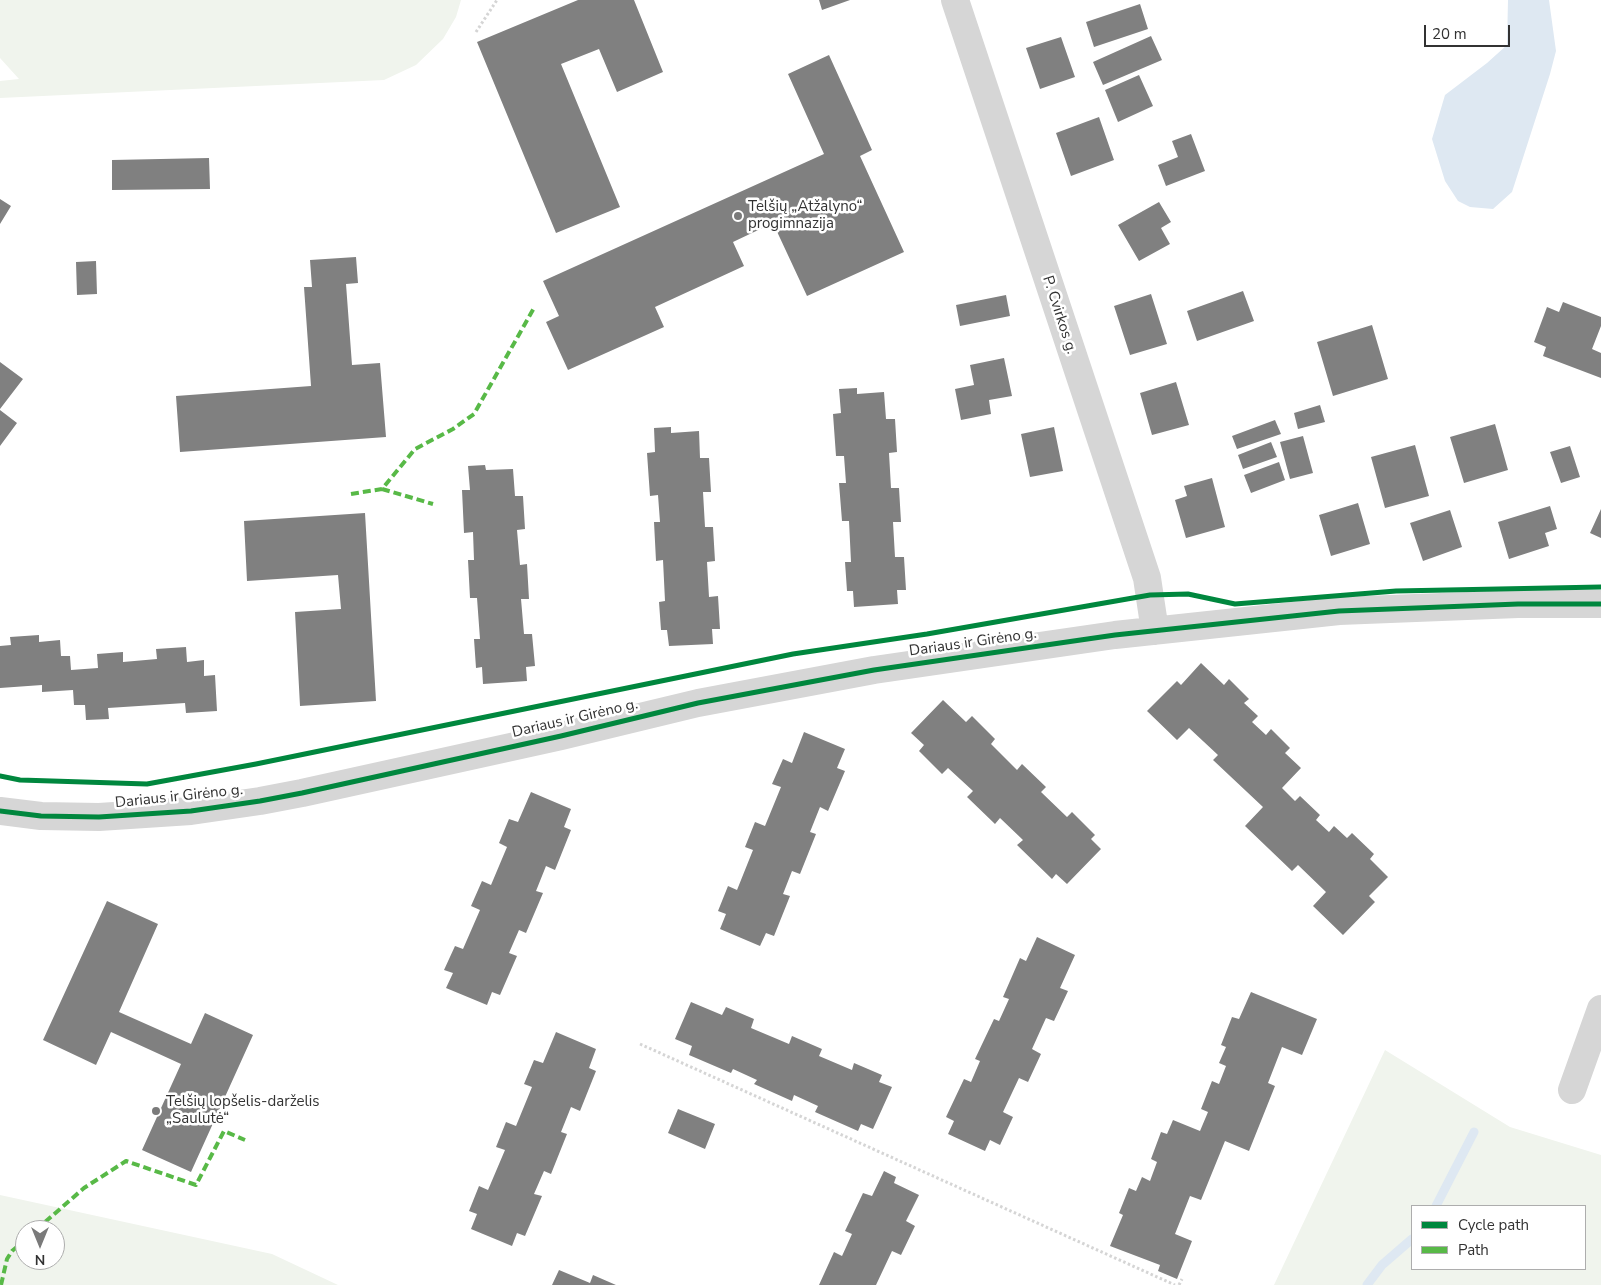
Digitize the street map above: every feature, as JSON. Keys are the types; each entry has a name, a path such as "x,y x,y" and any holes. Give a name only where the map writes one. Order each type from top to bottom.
{"street":[{"name":"P. Cvirkos g.","path":"955,0 1146,578 1155,631"},
{"name":"Dariaus ir Girėno g.","path":"0,811 40,816 99,817 191,810 260,800 302,793 534,742 698,703 830,678 1106,636 1339,611 1518,604 1601,604"},
{"path":"1572,1090 1601,1008"}],"path":[{"path":"476,32 497,0"},
{"path":"640,1044 1175,1285"},
{"path":"1179,1285 1182,1279"}],"shaded area":[{"path":"0,0 461,0 456,17 443,39 416,65 384,80 0,98 0,81 19,79 0,58"},
{"path":"1508,0 1549,0 1556,51 1512,192 1493,209 1470,207 1458,201 1445,181 1432,139 1445,95 1507,45"},
{"path":"1385,1050 1510,1127 1601,1155 1601,1285 1274,1285"},
{"path":"0,1195 272,1254 338,1285 0,1285"}],"building":[{"path":"578,0 634,0 663,72 617,92 599,49 561,64 620,207 556,233 477,42"},
{"path":"819,0 850,0 822,10"},
{"path":"1140,4 1148,29 1094,47 1086,22"},
{"path":"1151,36 1162,60 1103,85 1093,62"},
{"path":"1061,37 1075,77 1040,89 1026,48"},
{"path":"829,55 872,150 860,156 904,252 807,296 773,223 733,242 744,266 655,307 664,327 568,370 546,322 559,316 543,281 824,154 788,74"},
{"path":"1139,75 1153,106 1118,122 1105,90"},
{"path":"1099,117 1114,160 1071,176 1056,133"},
{"path":"1191,134 1205,171 1166,186 1158,165 1178,157 1172,141"},
{"path":"209,158 210,189 112,190 112,160"},
{"path":"0,199 11,206 0,224"},
{"path":"1159,202 1171,222 1161,228 1170,244 1139,261 1118,225"},
{"path":"356,257 358,283 346,284 352,365 380,363 386,437 180,452 176,396 311,386 304,287 312,287 310,260"},
{"path":"96,261 97,294 77,295 76,262"},
{"path":"1243,291 1254,321 1197,341 1187,311"},
{"path":"1151,294 1167,344 1130,355 1114,306"},
{"path":"1006,295 1010,316 960,326 956,305"},
{"path":"1563,302 1601,317 1601,326 1592,349 1601,353 1601,378 1543,356 1546,347 1534,342 1547,307 1559,312"},
{"path":"1372,325 1388,379 1333,396 1317,342"},
{"path":"1004,358 1012,396 989,400 991,414 961,420 955,389 974,385 970,365"},
{"path":"0,362 23,379 0,409"},
{"path":"1176,382 1189,425 1152,435 1140,393"},
{"path":"857,388 857,394 884,392 886,419 895,419 897,452 889,453 891,488 899,488 901,522 893,522 895,557 904,557 906,590 897,590 898,604 854,607 853,591 847,591 845,562 851,562 849,521 842,521 839,483 846,483 844,456 836,456 833,414 841,413 839,389"},
{"path":"1320,405 1325,422 1298,429 1294,413"},
{"path":"0,410 17,423 0,446"},
{"path":"1275,420 1281,434 1237,449 1232,436"},
{"path":"1495,424 1508,470 1464,483 1450,437"},
{"path":"671,427 671,433 699,431 700,458 709,458 711,492 703,492 705,527 713,527 715,561 707,562 709,597 718,596 720,629 712,629 713,644 669,646 667,630 661,630 659,602 665,601 663,560 656,561 654,522 660,522 658,495 650,496 647,453 655,452 654,428"},
{"path":"1054,427 1063,471 1030,477 1021,434"},
{"path":"1303,436 1313,473 1290,479 1280,442"},
{"path":"1271,442 1277,457 1243,469 1238,455"},
{"path":"1415,445 1429,496 1385,508 1371,457"},
{"path":"1570,446 1580,477 1561,483 1550,452"},
{"path":"1279,462 1285,480 1251,493 1244,475"},
{"path":"485,465 486,470 513,469 515,496 523,496 525,529 517,530 520,565 527,564 529,599 521,599 524,634 532,634 535,666 526,667 527,681 483,684 482,667 476,668 474,639 480,639 477,598 470,598 468,560 474,560 473,532 464,533 462,490 470,490 468,466"},
{"path":"1212,478 1225,527 1186,538 1175,500 1187,496 1184,486"},
{"path":"1358,503 1370,544 1331,556 1319,515"},
{"path":"1550,506 1557,529 1545,533 1549,546 1509,559 1498,522"},
{"path":"1601,509 1601,538 1590,533"},
{"path":"1450,510 1462,547 1423,561 1410,523"},
{"path":"365,513 376,701 300,706 295,612 341,609 338,575 247,581 244,521"},
{"path":"39,635 39,642 60,640 61,656 70,656 71,670 98,668 97,654 123,652 123,662 157,659 156,649 186,647 187,662 204,660 204,676 215,675 217,711 186,713 185,703 108,708 109,719 86,720 85,705 74,705 73,690 42,692 42,685 0,688 0,646 11,645 10,637"},
{"path":"1201,663 1224,685 1229,679 1249,699 1244,703 1258,716 1252,722 1266,735 1271,729 1290,748 1285,753 1301,768 1282,788 1295,801 1300,796 1320,815 1316,820 1329,832 1334,826 1347,838 1352,833 1374,854 1370,859 1388,877 1369,896 1375,902 1343,935 1313,906 1326,892 1298,865 1292,871 1245,826 1263,807 1213,760 1218,755 1189,728 1177,740 1147,711 1177,681 1181,685"},
{"path":"943,700 966,722 972,716 995,739 991,744 1017,770 1022,764 1046,787 1041,792 1067,817 1072,812 1095,835 1091,839 1101,849 1067,884 1056,874 1052,879 1017,845 1023,840 1000,818 995,824 967,797 973,791 948,768 942,774 919,751 924,745 911,733"},
{"path":"804,732 845,749 837,768 845,771 828,811 820,807 810,832 816,834 800,874 792,871 783,894 790,896 774,936 766,933 760,946 720,929 726,914 718,911 728,886 737,890 753,850 745,847 755,822 765,826 781,787 772,784 783,759 792,763"},
{"path":"531,792 571,809 564,827 571,830 555,870 546,866 536,891 543,893 526,933 519,930 509,953 517,956 500,995 492,992 487,1005 446,988 453,973 444,970 455,946 463,949 480,910 471,906 482,881 491,885 507,847 499,843 509,819 518,822"},
{"path":"107,901 158,924 119,1012 191,1044 205,1013 253,1035 191,1172 142,1150 181,1064 111,1032 96,1065 43,1040"},
{"path":"1037,937 1075,955 1060,988 1068,991 1054,1021 1046,1018 1032,1049 1041,1054 1028,1082 1019,1078 1003,1112 1013,1117 1000,1145 990,1140 985,1151 948,1134 954,1121 946,1117 964,1079 971,1082 980,1061 975,1059 994,1019 999,1021 1009,999 1003,997 1020,958 1026,961"},
{"path":"1251,992 1317,1019 1302,1055 1282,1047 1268,1083 1275,1086 1249,1151 1225,1141 1201,1200 1190,1196 1175,1234 1192,1241 1177,1279 1158,1271 1160,1265 1110,1246 1123,1215 1119,1213 1129,1188 1136,1191 1142,1177 1150,1181 1157,1162 1151,1159 1161,1132 1167,1134 1173,1120 1200,1131 1208,1112 1201,1109 1212,1081 1219,1084 1226,1066 1219,1063 1226,1047 1221,1045 1232,1017 1239,1019"},
{"path":"691,1002 722,1015 726,1007 754,1019 751,1028 789,1044 792,1036 822,1049 819,1056 852,1070 854,1063 882,1075 879,1082 892,1087 873,1129 861,1124 858,1131 815,1112 818,1106 794,1095 792,1101 754,1084 757,1080 733,1069 731,1073 689,1055 692,1046 675,1039"},
{"path":"556,1032 596,1049 589,1068 596,1071 580,1111 571,1107 561,1132 567,1134 551,1174 544,1171 534,1194 542,1196 525,1236 517,1233 512,1246 471,1229 477,1214 469,1211 479,1186 488,1190 505,1150 496,1147 506,1122 516,1126 532,1087 524,1084 534,1060 543,1063"},
{"path":"678,1109 715,1124 705,1149 668,1133"},
{"path":"884,1171 896,1177 894,1183 919,1195 906,1221 915,1226 901,1255 892,1251 876,1285 819,1285 834,1252 842,1256 852,1234 845,1231 863,1193 872,1196"},
{"path":"559,1270 590,1283 593,1275 616,1285 552,1285"}],"waterway":[{"path":"1437,1205 1474,1132"},
{"path":"1367,1285 1382,1265 1411,1240"}],"marked path":[{"path":"351,494 382,489 415,449 453,429 474,414 534,308"},
{"path":"382,489 433,504"},
{"path":"47,1220 84,1188 126,1161 196,1185 224,1131 245,1140"},
{"path":"1,1285 7,1259 15,1248"}],"cycle path":[{"path":"0,776 20,780 147,784 256,764 793,654 927,634 1150,595 1188,594 1235,604 1396,591 1601,587"},
{"path":"0,811 41,816 99,817 191,811 260,801 561,736 698,703 874,670 1115,635 1339,611 1518,604 1601,604"}],"place":[{"name":"Telšių „Atžalyno“ progimnazija","path":"738,216"},
{"name":"Telšių lopšelis-darželis „Saulutė“","path":"156,1111"}]}
